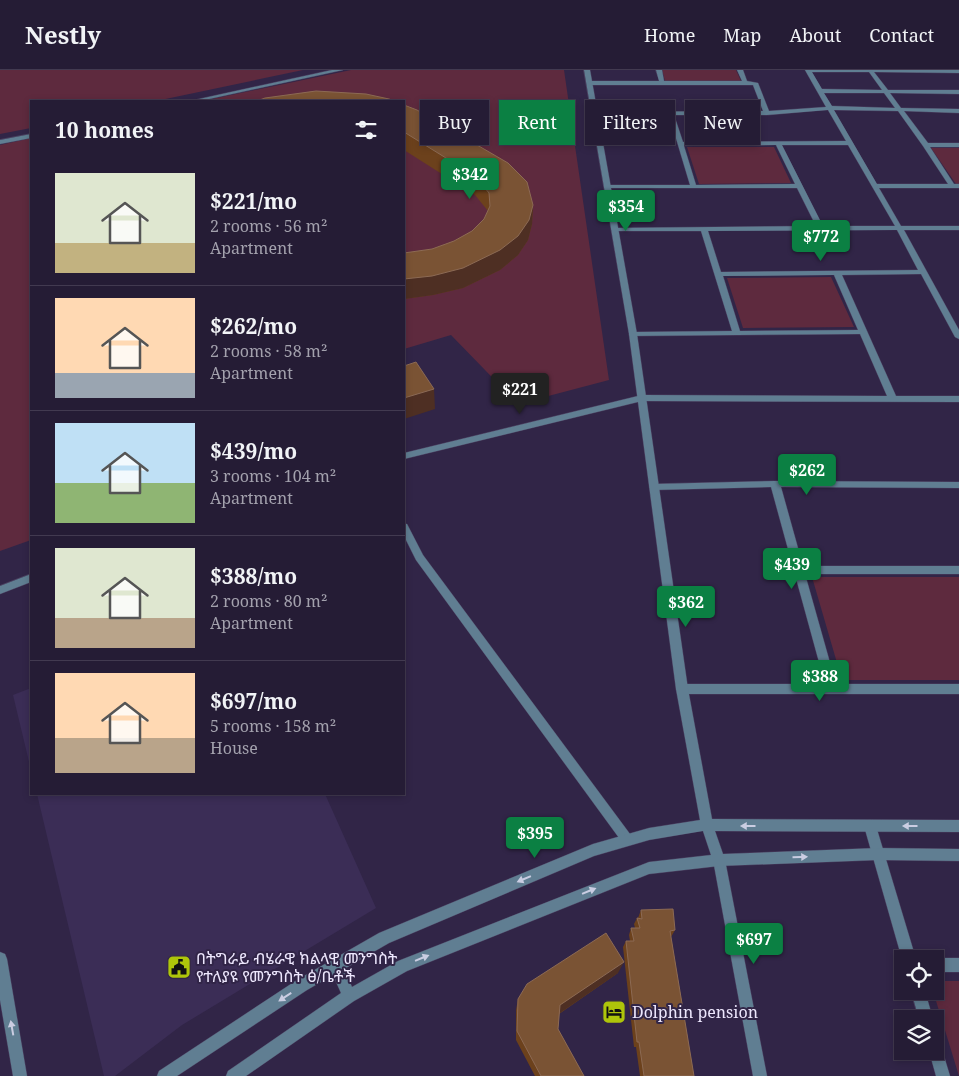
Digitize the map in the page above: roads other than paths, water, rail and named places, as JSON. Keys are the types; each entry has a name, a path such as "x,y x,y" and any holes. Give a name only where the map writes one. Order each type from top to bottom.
{"street":[{"path":"198,100 340,70"},
{"path":"587,70 593,100"},
{"path":"659,70 662,83"},
{"path":"740,70 745,83"},
{"path":"958,335 808,70 959,71"},
{"path":"870,70 956,186"},
{"path":"590,83 755,83 767,113"},
{"path":"820,91 959,92"},
{"path":"675,112 767,113 830,108 898,108 959,111"},
{"path":"675,124 694,187"},
{"path":"0,142 30,136"},
{"path":"682,144 850,143"},
{"path":"778,144 820,228"},
{"path":"600,145 642,398 682,689 707,825 720,860 760,1076"},
{"path":"926,145 959,145"},
{"path":"607,188 799,186"},
{"path":"875,186 956,186"},
{"path":"614,228 959,228"},
{"path":"704,228 738,333"},
{"path":"719,274 924,272"},
{"path":"837,273 893,399"},
{"path":"632,334 864,332"},
{"path":"405,456 642,398 959,399"},
{"path":"654,487 775,484 959,485"},
{"path":"775,484 832,689"},
{"path":"405,529 420,557 626,838"},
{"path":"799,570 959,570"},
{"path":"0,590 30,578"},
{"path":"682,689 959,689"},
{"path":"164,1076 335,965 384,938 593,850 626,838 671,829 707,825 959,826"},
{"path":"870,826 906,950"},
{"path":"233,1076 349,996 403,966 649,868 720,860 878,854 959,855"},
{"path":"0,959 20,1076"},
{"path":"335,965 349,996"},
{"path":"944,965 959,966"},
{"path":"938,1060 943,1076"}],"place":[{"name":"በትግራይ ብሄራዊ ክልላዊ መንግስት የተለያዩ የመንግስት ፅ/ቤቶች","path":"179,967"},
{"name":"Dolphin pension","path":"614,1012"}]}
